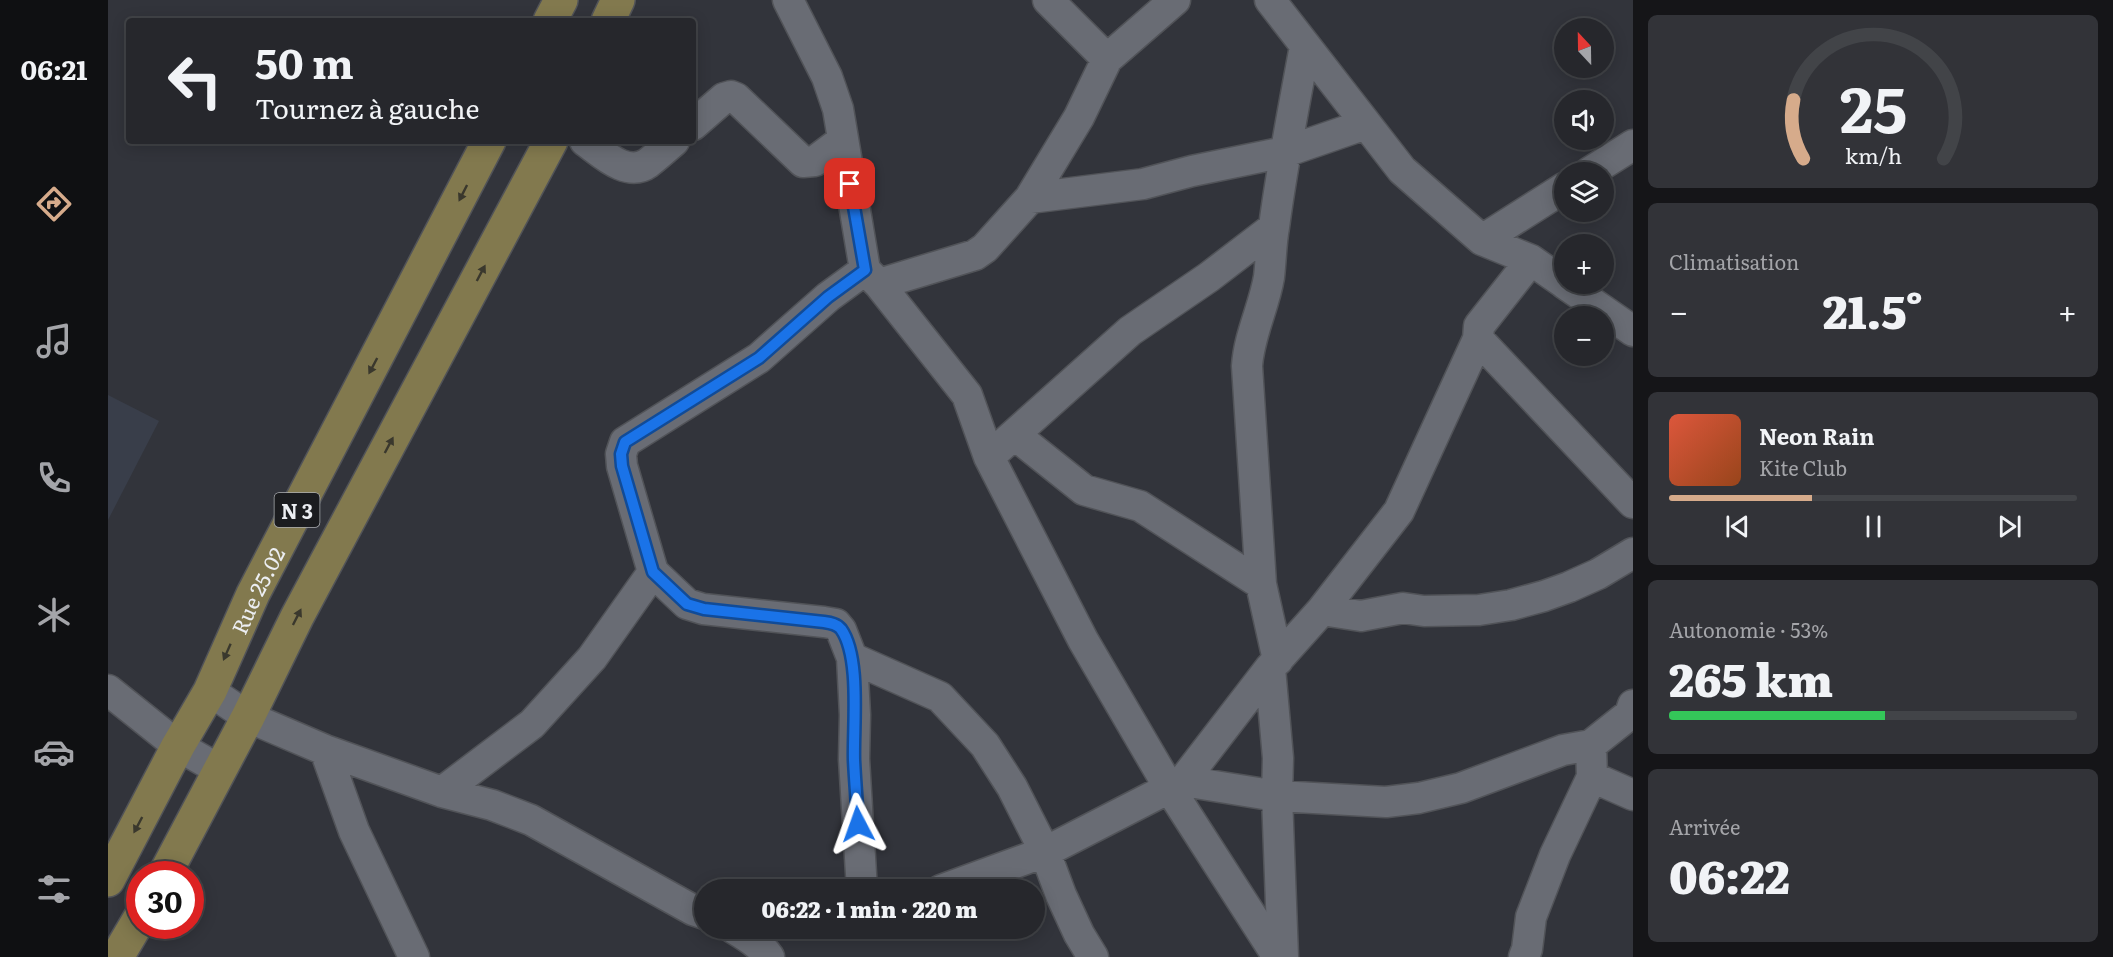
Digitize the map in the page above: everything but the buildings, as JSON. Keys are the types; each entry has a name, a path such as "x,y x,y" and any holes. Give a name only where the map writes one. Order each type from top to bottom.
{"main road":[{"path":"552,18 561,0"},
{"path":"609,18 618,0"},
{"name":"Rue 25.02","path":"108,880 178,746 210,691 254,594 487,144"},
{"name":"N 3","path":"172,861 248,717 303,606 549,144"},
{"path":"117,957 128,939"}],"street":[{"path":"788,0 827,77 838,110 872,277 968,395 989,457 1083,640 1177,785 1280,957"},
{"path":"1048,0 1107,58"},
{"path":"861,879 854,759 855,715 852,658 842,630 836,624 704,609 687,604 653,572 622,466 621,454 625,442 759,358 828,297 872,277 975,255 985,248 1030,198 1079,117 1107,58 1175,0"},
{"path":"1270,0 1402,170 1482,240 1532,260 1554,275"},
{"path":"1280,957 1278,758 1274,664 1261,584 1247,366 1248,352 1264,302 1285,152 1305,46"},
{"path":"696,122 724,98 731,96 736,98 803,162 815,161 843,140"},
{"path":"1030,198 1143,184 1192,171 1285,152 1366,124"},
{"path":"589,144 620,165 634,168 647,164 670,144"},
{"path":"1607,162 1633,146"},
{"path":"1482,240 1554,194"},
{"path":"989,457 1130,331 1209,277 1273,228"},
{"path":"970,879 1045,852 1177,785 1274,664 1322,610 1399,511 1478,339 1479,326 1532,260"},
{"path":"1581,294 1633,331"},
{"path":"1478,339 1633,502"},
{"path":"1015,435 1084,490 1140,506 1261,584"},
{"path":"1322,610 1361,616 1403,608 1479,610 1544,596 1569,587 1598,574 1633,553"},
{"path":"442,792 532,724 592,658 653,572"},
{"path":"852,658 940,697 985,745 998,763 1045,852 1079,934 1093,957"},
{"path":"108,690 178,746 220,770"},
{"path":"210,691 248,717 325,750 442,792 492,805 531,820 694,910"},
{"path":"1177,785 1277,796 1386,802 1419,798 1461,788 1563,750 1592,745 1630,714 1633,705"},
{"path":"1524,957 1532,917 1555,855 1592,777 1592,745"},
{"path":"325,750 354,831 414,957"},
{"path":"1592,777 1633,795"},
{"path":"750,939 769,957"}],"shaded area":[{"path":"108,395 159,421 108,520"}],"route":[{"path":"850,184 865,270 828,297 759,358 728,380 625,442 621,454 622,466 653,572 687,604 704,609 836,624 842,630 852,658 858,824"}]}
